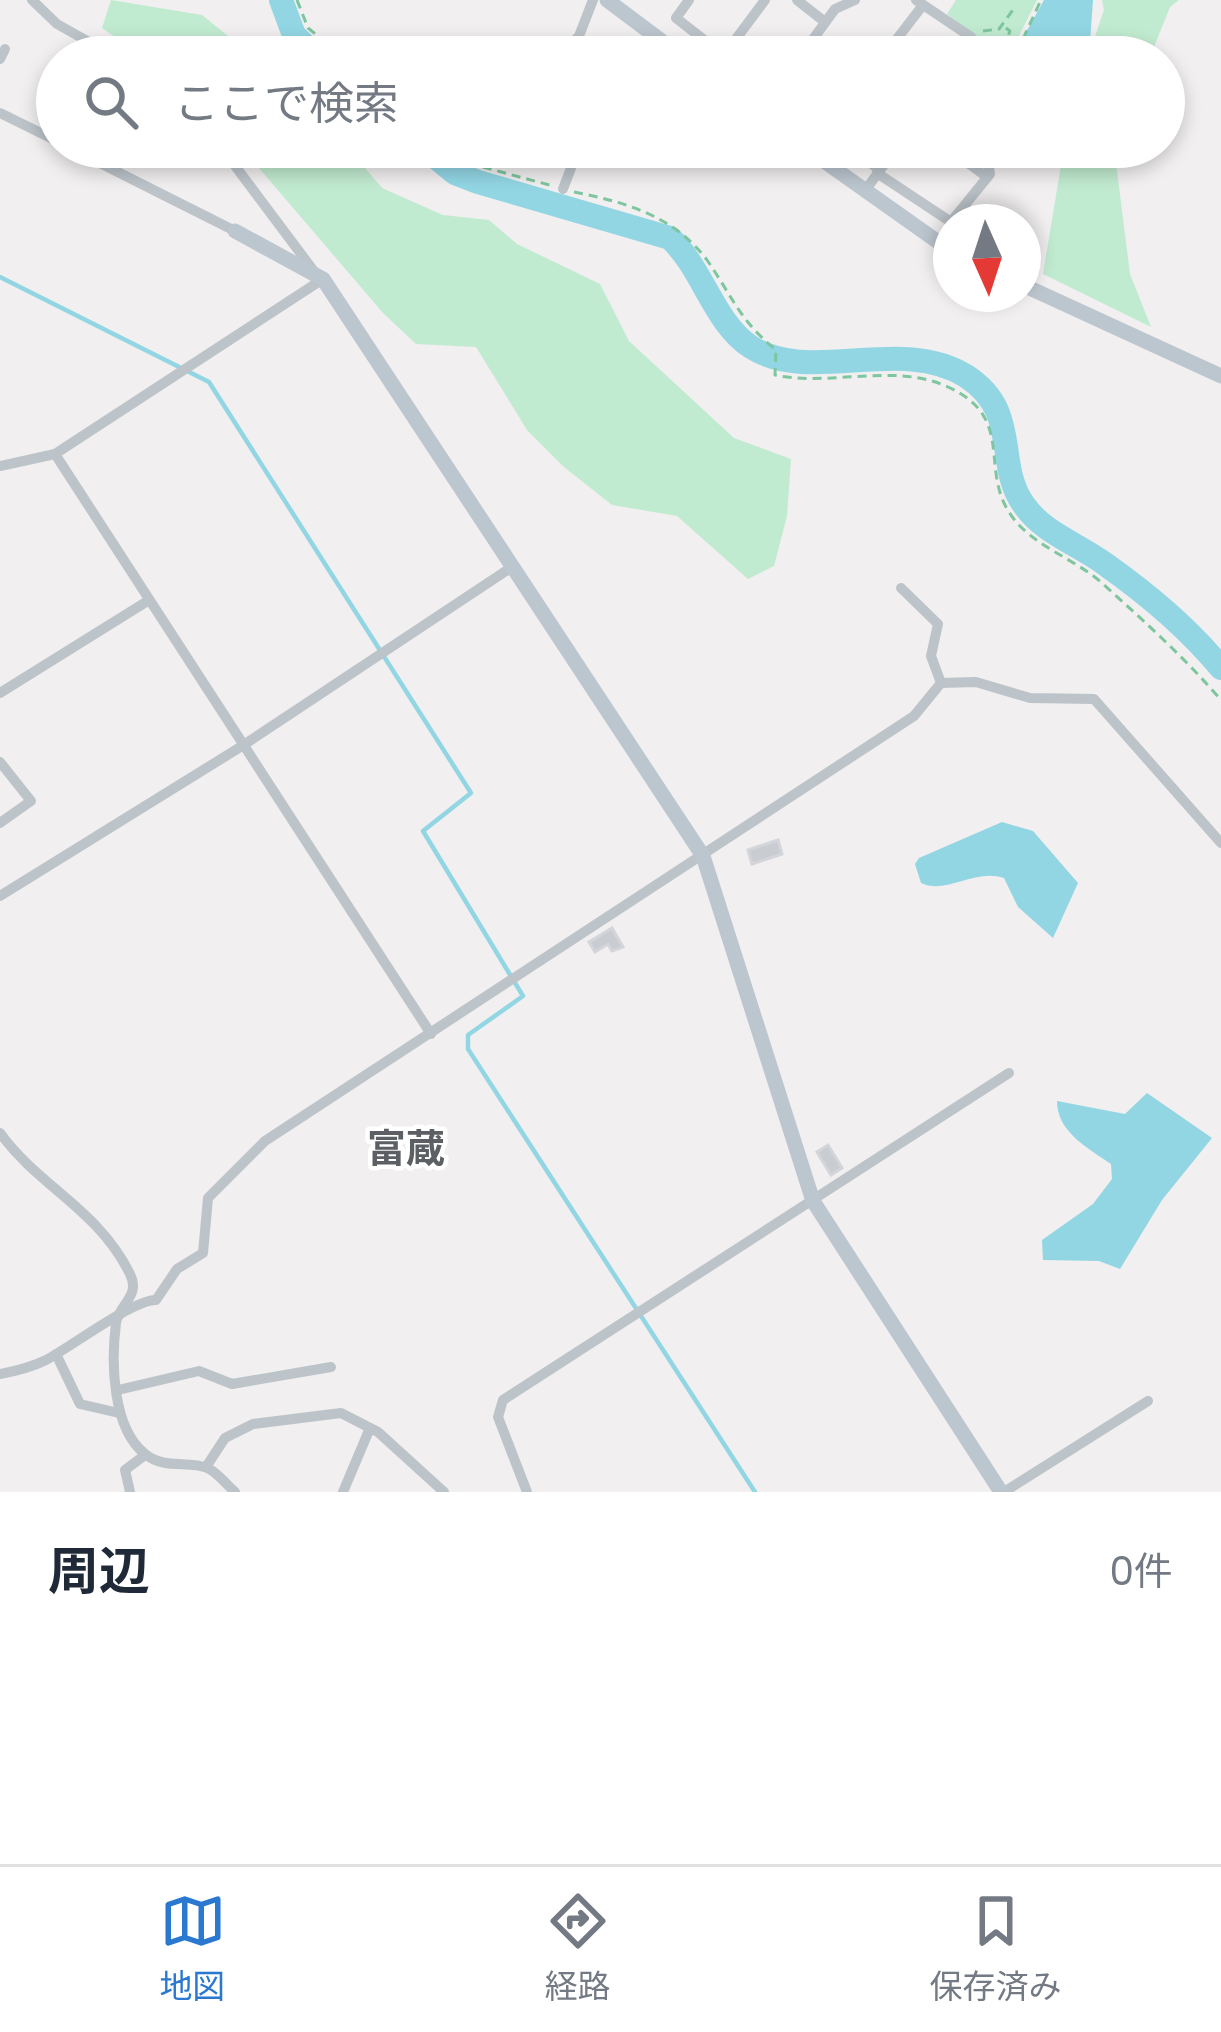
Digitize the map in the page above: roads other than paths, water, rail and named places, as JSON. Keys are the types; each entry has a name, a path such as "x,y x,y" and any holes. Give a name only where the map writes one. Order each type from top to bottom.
{"street":[{"path":"32,0 57,24 78,36"},
{"path":"579,36 593,0"},
{"path":"607,0 655,36"},
{"path":"689,0 676,18 699,36"},
{"path":"739,36 765,0"},
{"path":"797,0 826,22"},
{"path":"816,36 835,9 855,0"},
{"path":"897,36 920,2 967,36"},
{"path":"0,112 36,130"},
{"path":"110,168 318,275"},
{"path":"237,168 318,275 703,856 813,1201 1002,1492 1148,1401"},
{"path":"563,189 571,168"},
{"path":"832,168 933,239"},
{"path":"875,168 933,209"},
{"path":"864,192 881,168"},
{"path":"974,168 987,178"},
{"path":"966,204 987,178 987,168"},
{"path":"0,466 55,454 318,275"},
{"path":"1041,293 1221,376"},
{"path":"55,454 146,602 431,1034"},
{"path":"0,896 242,746 509,569"},
{"path":"901,588 938,624 931,656 941,683"},
{"path":"0,693 146,602"},
{"path":"0,1374 56,1354 146,1300 156,1300 177,1270 203,1253 208,1198 265,1141 914,716 941,683 976,682 1030,698 1094,699 1221,843"},
{"path":"0,762 31,801 0,823"},
{"path":"527,1492 498,1417 503,1400 1009,1073"},
{"path":"0,1133 24,1167 86,1210 132,1276 130,1300 116,1321 119,1413 146,1454 184,1468 206,1467 235,1492"},
{"path":"56,1354 80,1404 119,1413"},
{"path":"118,1390 199,1371 232,1384 332,1367"},
{"path":"206,1467 225,1438 253,1424 341,1413 421,1466 444,1492"},
{"path":"343,1492 370,1428"},
{"path":"130,1492 125,1470 146,1454"}],"water":[{"path":"1044,0 1093,0 1090,36 1024,36"},
{"path":"1002,822 1033,831 1078,883 1053,938 1018,907 1004,878 982,876 941,886 921,883 915,864 919,858"},
{"path":"1147,1093 1212,1138 1162,1200 1120,1269 1099,1261 1043,1260 1042,1240 1093,1204 1112,1179 1111,1164 1062,1122 1057,1101 1125,1114"}],"waterway":[{"path":"281,0 295,36"},
{"path":"449,168 478,182 670,238 738,337 774,357 800,362 913,360 966,376 994,406 1015,489 1032,515 1151,599 1221,668"},
{"path":"0,277 209,382 471,793 423,831 523,996 468,1035 468,1049 755,1492"}],"district":[{"name":"富蔵","path":"406,1148"}]}
